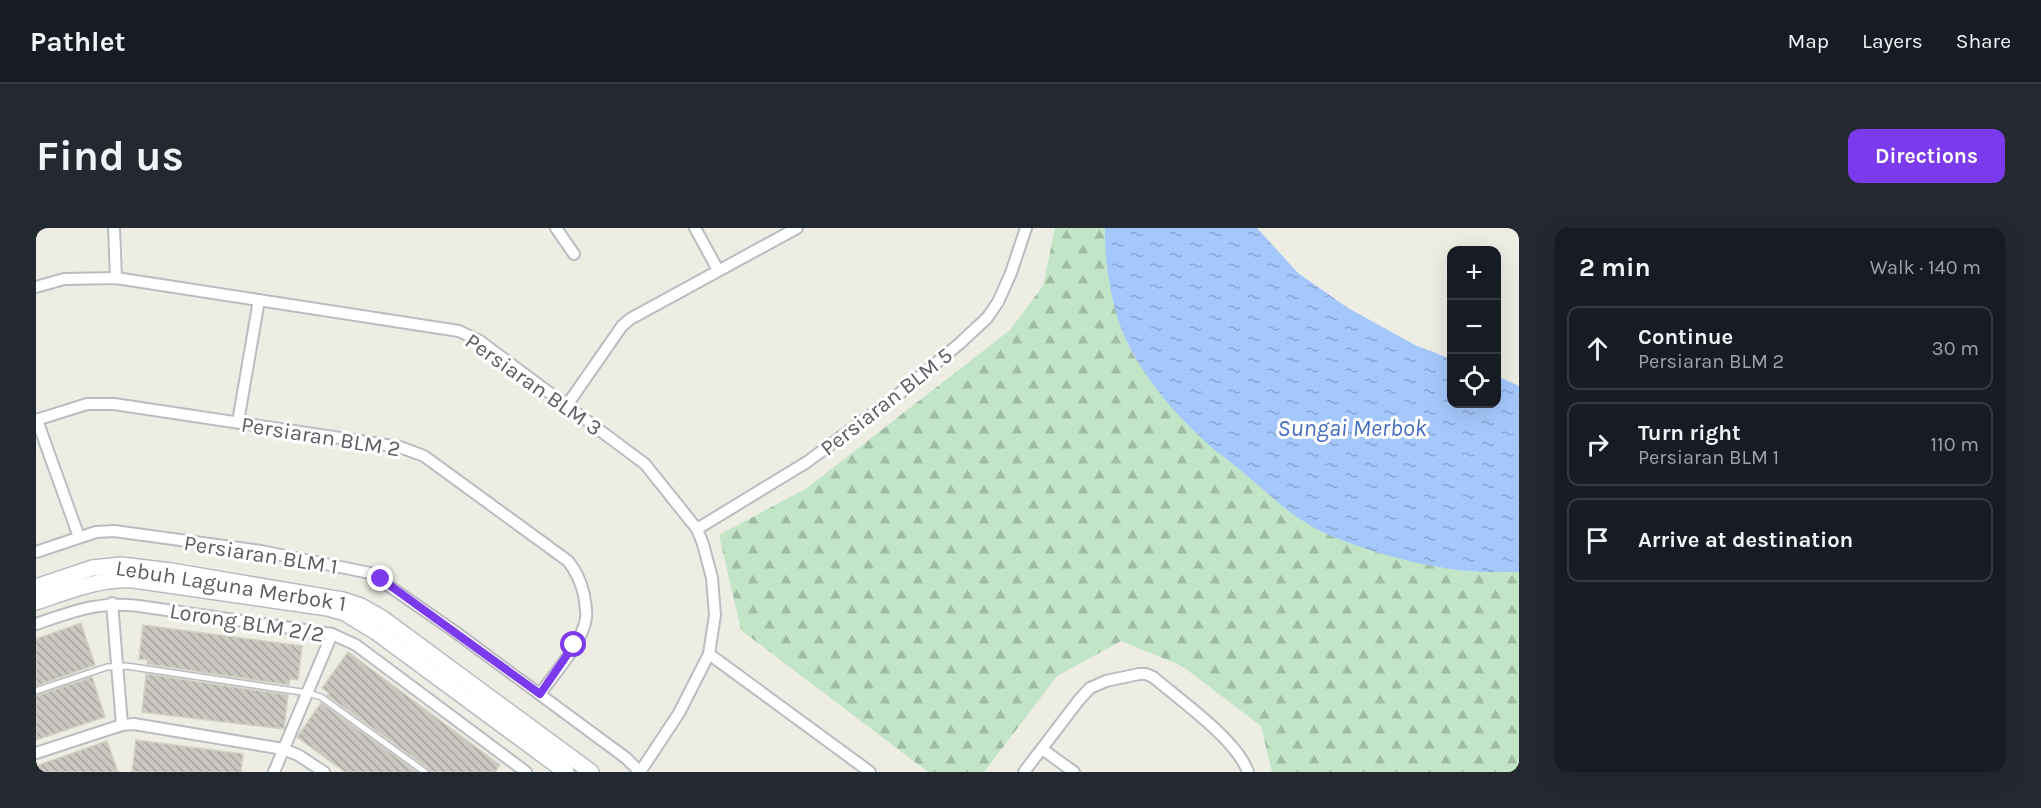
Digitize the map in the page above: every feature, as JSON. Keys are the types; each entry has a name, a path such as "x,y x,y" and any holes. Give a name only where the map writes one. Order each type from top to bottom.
{"street":[{"path":"114,228 116,278"},
{"path":"556,228 573,254"},
{"path":"695,228 718,270"},
{"path":"567,405 603,352 630,319 797,228"},
{"name":"Persiaran BLM 5","path":"697,529 807,462 900,393 959,344 987,318 998,302 1011,273 1026,228"},
{"name":"Persiaran BLM 3","path":"36,287 64,279 116,278 459,331 480,341 645,464 697,529 708,563 714,602 714,627 709,654 679,713 640,772"},
{"path":"238,422 259,300"},
{"name":"Persiaran BLM 2","path":"36,420 87,404 99,403 400,447 424,456 568,561 574,568 582,586 586,617 580,636 540,694"},
{"path":"36,420 79,537"},
{"name":"Persiaran BLM 1","path":"36,552 79,537 114,531 261,551 370,573 540,694 640,772"},
{"name":"Lebuh Laguna Merbok 1","path":"36,587 92,568 121,565 171,571 344,600 361,606 382,618 591,772"},
{"name":"Lebuh Laguna Merbok 1","path":"36,602 113,579 286,601 345,613 376,632 566,772"},
{"path":"112,603 122,725"},
{"name":"Lorong BLM 2/2","path":"36,624 85,607 112,603 332,634 356,645 521,771"},
{"path":"274,772 332,634"},
{"path":"709,654 870,772"},
{"path":"1024,772 1090,688 1106,681 1146,674 1153,677 1233,746 1244,761 1248,772"},
{"path":"36,753 122,725 148,726 284,749 324,772"},
{"path":"1042,748 1074,772"}],"lane":[{"path":"36,691 116,666 142,667 308,693 321,697 425,772"}],"green space":[{"path":"1055,228 1105,228 1113,299 1123,333 1134,356 1159,391 1185,421 1267,493 1432,566 1475,572 1519,572 1519,772 1272,772 1261,726 1182,666 1121,641 1057,676 984,772 928,772 741,630 719,535 807,488 1010,330 1043,286"}],"water":[{"name":"Sungai Merbok","path":"1105,228 1257,228 1298,273 1348,308 1415,345 1447,357 1447,408 1501,408 1501,378 1519,386 1519,572 1468,571 1389,556 1329,535 1295,515 1274,499 1189,426 1141,367 1119,323 1107,268"}],"building":[{"path":"81,623 95,665 36,686 36,639"},
{"path":"143,625 302,646 298,680 290,679 289,685 147,664 148,660 139,659"},
{"path":"348,652 500,765 495,772 430,772 428,768 327,695 329,693 322,688"},
{"path":"146,674 288,695 284,729 142,712"},
{"path":"92,677 105,717 36,740 36,696"},
{"path":"321,703 417,772 345,772 297,737"},
{"path":"136,740 243,754 241,772 132,772"},
{"path":"107,741 118,772 36,772 36,766"}],"route":[{"path":"381,579 540,694 574,645"}]}
